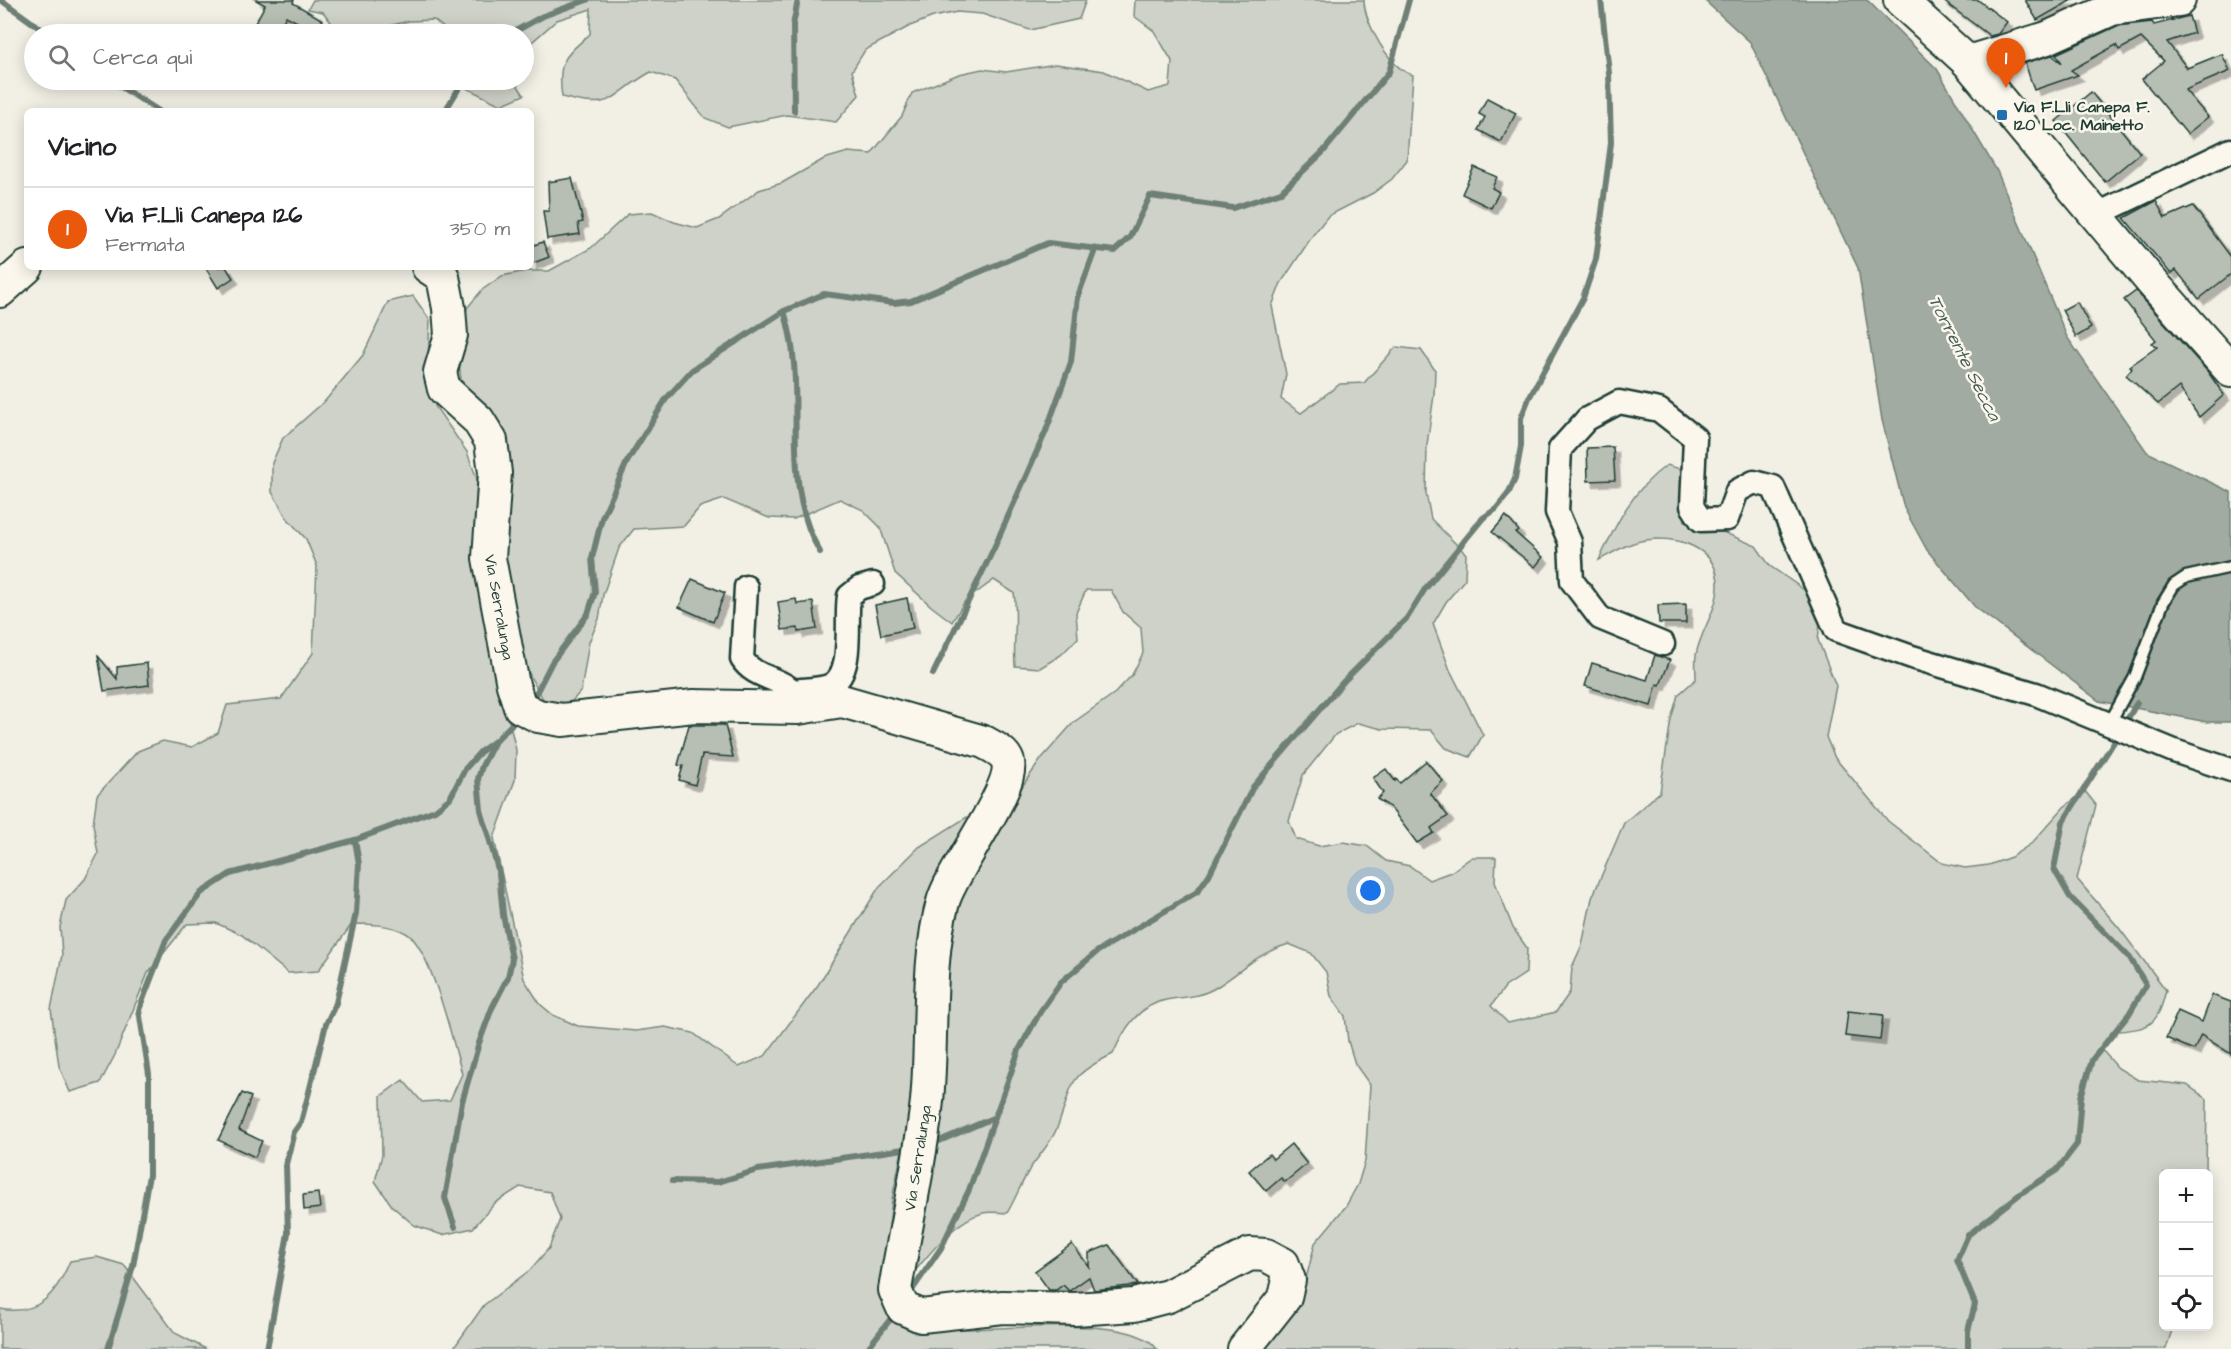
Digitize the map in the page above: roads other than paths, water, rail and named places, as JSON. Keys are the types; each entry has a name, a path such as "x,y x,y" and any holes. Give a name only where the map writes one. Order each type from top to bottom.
{"street":[{"path":"1900,0 1968,62 2231,371"},
{"path":"2034,42 2091,0"},
{"path":"1968,62 2034,42 2112,9 2179,0"},
{"path":"2096,215 2231,150"},
{"path":"0,291 24,270"},
{"name":"Via Serralunga","path":"432,270 443,277 449,308 451,335 440,372 444,389 478,420 491,441 495,473 489,558 513,685 520,707 538,716 562,720 694,706 789,700 842,701 984,742 1001,751 1008,762 1007,777 944,899 937,929 927,1102 895,1290 903,1308 921,1316 1002,1307 1075,1309 1134,1305 1168,1296 1250,1254 1266,1255 1283,1264 1289,1281 1286,1296 1244,1349"},
{"path":"1663,644 1600,618 1572,581 1570,542 1557,512 1560,449 1587,419 1619,402 1659,410 1695,438 1692,506 1701,520 1726,519 1737,491 1754,482 1773,487 1836,630 1912,657 2036,694 2174,751 2231,770"},
{"name":"Via Serralunga","path":"789,700 831,685 842,674 848,637 846,610 849,596 859,588 873,584"},
{"path":"746,587 742,659 747,668 785,683 789,700"}],"lane":[{"path":"2109,724 2135,677 2163,603 2174,585 2186,577 2231,567"}],"water":[{"name":"Torrente Secca","path":"1704,0 1867,0 1937,69 1997,171 2067,337 2147,452 2231,492 2231,722 2207,722 2099,701 1975,607 1927,550 1904,508 1882,420 1858,268 1750,42"}],"waterway":[{"path":"1,0 34,24"},
{"path":"528,24 543,16 587,0"},
{"path":"794,111 793,25 798,0"},
{"path":"531,703 552,662 588,614 595,592 592,558 602,518 627,462 666,399 692,370 784,311 824,294 894,303 911,301 1048,243 1115,251 1130,237 1150,196 1233,208 1281,192 1323,152 1389,72 1409,0"},
{"path":"908,1296 941,1248 969,1190 1019,1050 1040,1012 1061,982 1098,951 1197,892 1209,875 1253,787 1344,681 1407,618 1425,589 1483,518 1496,509 1508,494 1515,479 1521,446 1521,418 1529,398 1583,298 1596,259 1611,143 1609,73 1601,0"},
{"path":"126,90 154,108"},
{"path":"447,108 458,90"},
{"path":"933,674 994,548 1046,431 1071,362 1078,296 1095,250"},
{"path":"784,311 795,372 800,495 807,524 820,552"},
{"path":"2124,725 2137,703"},
{"path":"108,1349 133,1266 149,1175 149,1074 139,1010 166,940 201,893 230,874 355,840 435,810 450,798 465,769 480,752 495,741 518,718"},
{"path":"1968,1349 1968,1331 1975,1304 1957,1260 1968,1235 2020,1194 2057,1170 2077,1144 2081,1097 2092,1060 2129,1014 2146,985 2130,958 2070,897 2054,869 2063,822 2119,734"},
{"path":"455,1227 445,1198 462,1102 479,1043 492,1008 508,977 512,959 503,915 499,873 481,810 478,779 494,743"},
{"path":"267,1349 288,1233 286,1164 294,1132 301,1122 326,1024 336,1003 356,913 359,864 355,840"},
{"path":"930,1145 995,1117"},
{"path":"672,1181 718,1182 758,1170 911,1148"},
{"path":"867,1349 896,1312"}],"place":[{"name":"Via F.Lli Canepa 126","path":"2006,88"},
{"name":"Via F.Lli Canepa F. 120 Loc. Mainetto","path":"2002,115"}]}
